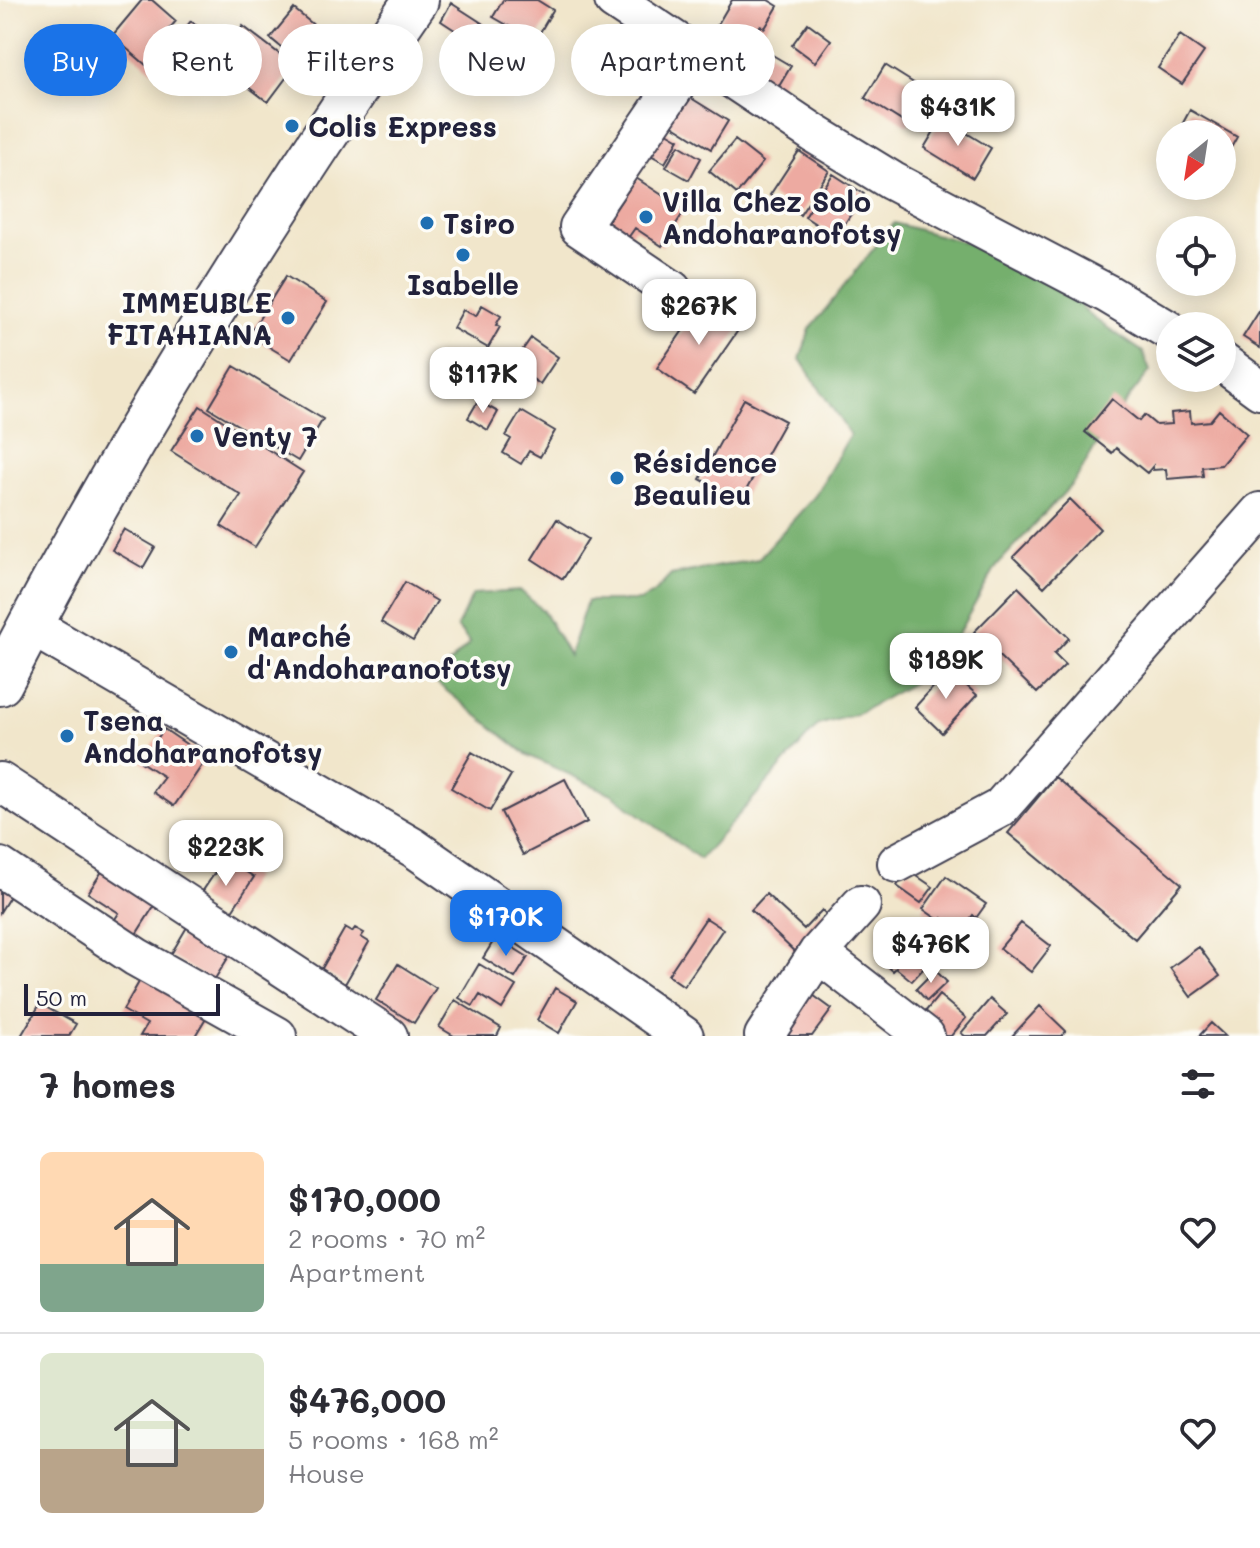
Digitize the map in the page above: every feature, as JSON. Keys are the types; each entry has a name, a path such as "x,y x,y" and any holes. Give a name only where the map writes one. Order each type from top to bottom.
{"main road":[{"path":"0,683 202,324 336,116 416,0"}],"street":[{"path":"614,0 651,24"},
{"path":"668,96 579,227 672,290"},
{"path":"759,96 892,181 1108,294 1156,323"},
{"path":"1236,372 1260,390"},
{"path":"897,863 1000,808 1260,512"},
{"path":"30,625 414,848 684,1036"},
{"path":"0,782 388,1036"},
{"path":"0,867 136,957 277,1036"},
{"path":"764,1036 818,953 861,905"},
{"path":"818,953 925,1036"}],"green space":[{"path":"894,223 978,246 1048,272 1092,317 1143,352 1150,371 1110,422 1075,481 997,565 952,644 911,684 857,714 818,725 700,859 612,794 527,755 433,680 470,643 457,627 473,594 521,591 544,612 569,656 587,601 640,601 655,592 671,575 758,559 815,496 850,435 800,359 810,329"}],"building":[{"path":"142,0 152,0 176,21 173,24 143,24 143,62 127,49 127,24 122,24"},
{"path":"503,0 537,0 553,10 545,24 505,24 493,17"},
{"path":"732,0 768,0 778,6 767,24 718,24"},
{"path":"451,3 483,24 446,24 441,21"},
{"path":"294,9 312,24 282,24"},
{"path":"808,23 831,40 815,62 792,45"},
{"path":"278,28 278,45 270,38"},
{"path":"1180,35 1204,52 1182,84 1158,68"},
{"path":"262,41 278,53 278,89 268,102 260,96"},
{"path":"775,57 791,66 778,88 775,86"},
{"path":"885,65 928,92 908,125 865,98"},
{"path":"681,96 688,96 728,121 711,149 666,121"},
{"path":"1190,110 1207,120 1185,120"},
{"path":"942,118 991,148 973,178 924,148"},
{"path":"660,128 679,139 665,163 645,152"},
{"path":"735,140 763,162 737,194 709,171"},
{"path":"679,145 701,158 689,180 666,167"},
{"path":"799,151 829,171 800,215 770,195"},
{"path":"833,174 864,194 836,237 805,217"},
{"name":"Villa Chez Solo Andoharanofotsy","path":"636,178 685,210 662,246 635,228 628,238 606,224"},
{"name":"IMMEUBLE FITAHIANA","path":"286,276 327,302 291,360 249,335"},
{"path":"704,300 741,326 694,394 657,368"},
{"path":"482,305 501,316 496,325 500,327 488,348 453,328 463,310 476,316"},
{"path":"1260,310 1260,348 1243,337"},
{"path":"531,338 558,357 540,384 512,365"},
{"path":"234,366 323,419 298,461 209,408"},
{"path":"744,399 785,421 740,501 700,479"},
{"path":"1112,399 1139,421 1144,415 1156,425 1172,424 1171,413 1190,411 1191,423 1210,421 1219,410 1247,434 1221,465 1202,467 1203,476 1167,479 1166,469 1153,470 1153,466 1147,473 1116,448 1112,453 1085,432"},
{"path":"478,401 498,412 488,430 468,418"},
{"path":"200,406 303,472 255,547 221,526 241,495 171,451"},
{"path":"521,411 555,431 540,457 529,451 521,464 503,453 511,439 506,436"},
{"path":"1070,499 1100,529 1044,587 1013,557"},
{"path":"557,519 588,539 563,579 532,559"},
{"path":"124,529 155,547 143,568 112,550"},
{"path":"405,582 437,601 413,641 381,622"},
{"path":"1018,587 1069,638 1054,654 1065,665 1037,693 974,632"},
{"path":"949,670 977,695 942,733 915,707"},
{"path":"164,729 207,758 174,806 153,792 164,777 141,762"},
{"path":"472,752 511,775 490,811 451,788"},
{"path":"1055,777 1182,884 1135,939 1008,833"},
{"path":"565,779 587,822 523,855 501,812"},
{"path":"225,858 254,877 228,917 198,898"},
{"path":"108,862 161,895 135,936 113,922 119,913 88,893"},
{"path":"908,870 933,887 921,903 897,886"},
{"path":"946,876 986,904 961,931 923,909"},
{"path":"0,879 15,888 0,912"},
{"path":"766,894 804,929 822,910 833,921 799,956 751,910"},
{"path":"706,918 723,929 684,986 668,975"},
{"path":"1021,923 1051,946 1031,972 1000,948"},
{"path":"187,927 231,953 213,982 170,956"},
{"path":"345,928 352,932 355,928 364,933 361,937 369,942 345,984 321,970"},
{"path":"905,929 935,956 912,981 896,968 893,971 879,958"},
{"path":"496,937 528,957 515,978 483,958"},
{"path":"1199,947 1220,976 1191,997 1170,968"},
{"path":"398,964 436,988 414,1023 376,1000"},
{"path":"479,964 516,986 502,1009 480,995 473,1006 459,998"},
{"path":"146,970 210,1011 195,1036 140,1036 147,1024 123,1010"},
{"path":"935,970 947,982 927,1001 916,989"},
{"path":"555,988 577,1001 559,1033 537,1020"},
{"path":"806,990 832,1009 812,1036 776,1036"},
{"path":"939,995 966,1018 951,1036 930,1036 915,1024"},
{"path":"990,999 1007,1014 987,1036 965,1036 961,1033"},
{"path":"455,1000 501,1028 497,1036 454,1036 439,1027"},
{"path":"40,1004 76,1024 69,1036 21,1036"},
{"path":"1040,1006 1066,1031 1062,1036 1012,1036"},
{"path":"1211,1023 1225,1036 1199,1036"}],"place":[{"name":"Colis Express","path":"292,126"},
{"name":"Villa Chez Solo Andoharanofotsy","path":"646,217"},
{"name":"Tsiro","path":"427,223"},
{"name":"Isabelle","path":"463,255"},
{"name":"IMMEUBLE FITAHIANA","path":"288,318"},
{"name":"Venty 7","path":"197,436"},
{"name":"Résidence Beaulieu","path":"617,478"},
{"name":"Marché d'Andoharanofotsy","path":"231,652"},
{"name":"Tsena Andoharanofotsy","path":"67,736"}]}
